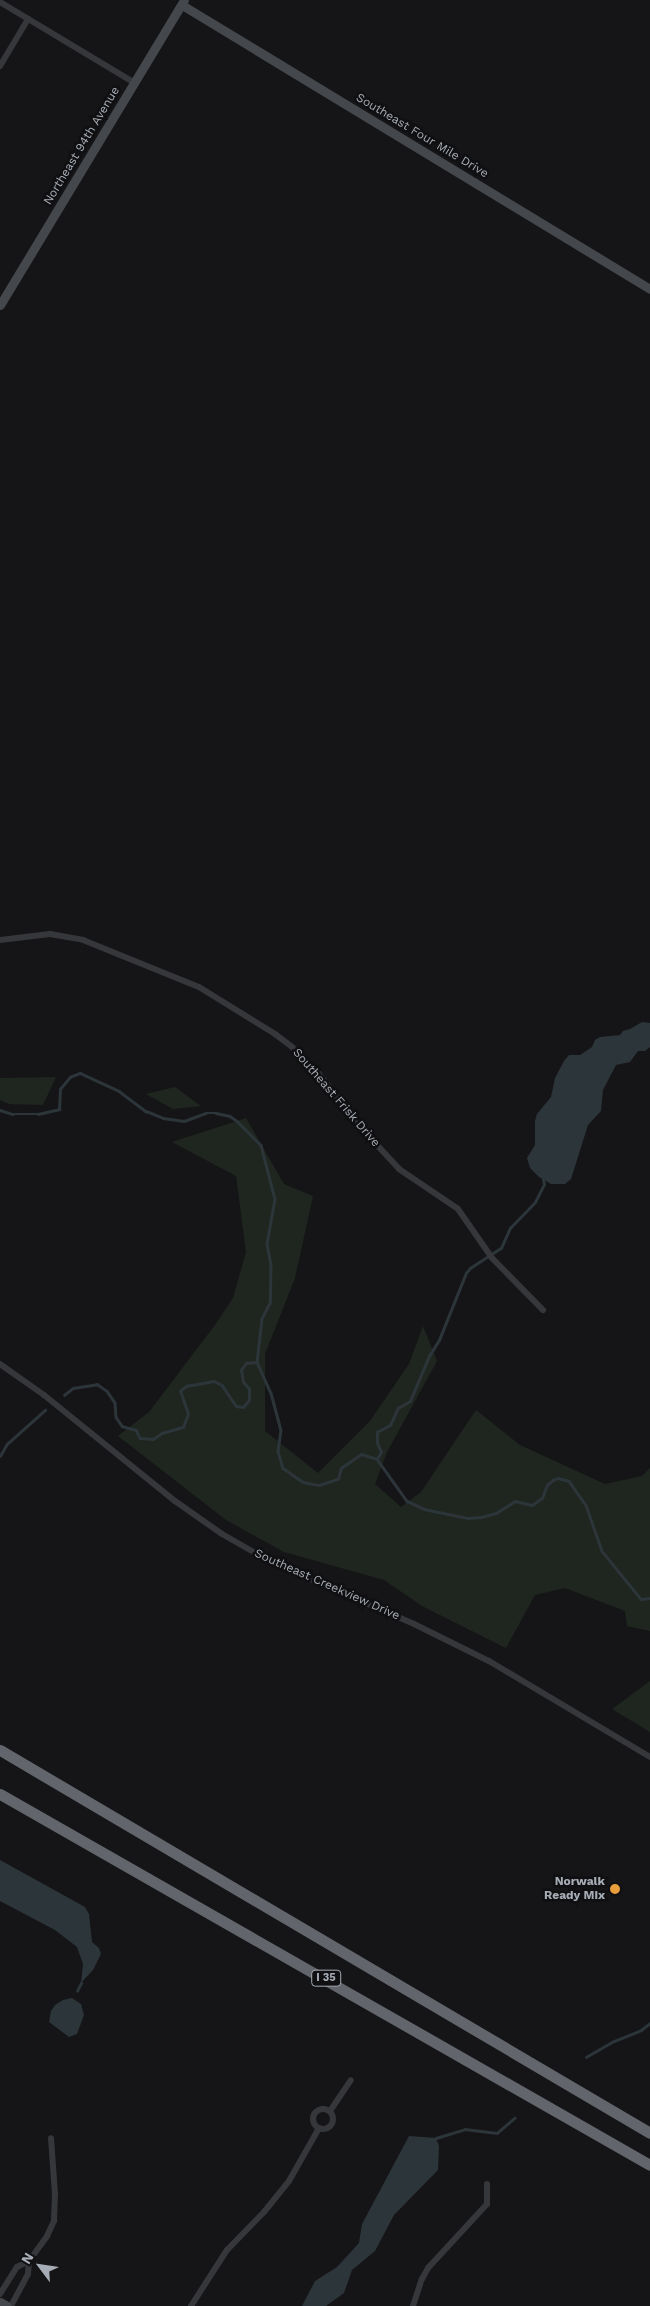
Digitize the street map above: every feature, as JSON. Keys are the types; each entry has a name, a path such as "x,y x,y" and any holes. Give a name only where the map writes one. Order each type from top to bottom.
{"highway":[{"name":"I 35","path":"0,1750 650,2133"},
{"name":"I 35","path":"0,1794 650,2165"}],"main road":[{"name":"Northeast 94th Avenue","path":"0,305 183,2"},
{"name":"Southeast Four Mile Drive","path":"183,2 650,289"},
{"path":"0,2302 9,2306"}],"street":[{"path":"0,2 134,83"},
{"path":"0,66 28,20"},
{"name":"Southeast Frisk Drive","path":"0,940 50,934 83,940 199,987 275,1034 292,1047 318,1073 376,1144 400,1168 458,1209 492,1258 542,1310"},
{"name":"Southeast Creekview Drive","path":"0,1364 44,1395 176,1501 222,1534 271,1562 414,1624 489,1661 650,1757"},
{"path":"330,2111 351,2080"},
{"path":"319,2128 314,2122 314,2114 321,2109 330,2111"},
{"path":"319,2128 327,2128 332,2124 333,2118 330,2111"},
{"path":"191,2306 227,2250 264,2212 289,2181 319,2128"},
{"path":"0,2294 17,2267 29,2261 54,2221 51,2138"},
{"path":"413,2306 422,2279 428,2268 487,2204 487,2184"},
{"path":"9,2306 28,2274 29,2261"}],"shaded area":[{"path":"642,1022 650,1023 650,1047 645,1051 638,1051 630,1062 616,1065 603,1090 601,1111 588,1125 571,1179 565,1184 551,1184 539,1177 530,1168 527,1158 535,1145 535,1121 537,1114 551,1097 555,1078 564,1061 569,1055 580,1055 592,1047 595,1040 600,1037 620,1035 623,1031"},
{"path":"56,1077 43,1105 9,1104 0,1100 0,1078"},
{"path":"175,1087 201,1106 173,1109 146,1094"},
{"path":"246,1118 284,1184 313,1196 295,1278 265,1354 265,1431 318,1473 370,1421 409,1364 423,1326 437,1361 387,1452 375,1484 401,1507 421,1492 476,1410 520,1445 605,1484 642,1476 650,1468 650,1631 627,1626 625,1611 565,1588 535,1595 506,1648 422,1606 384,1580 284,1552 226,1520 118,1436 149,1412 215,1325 233,1298 246,1252 236,1176 172,1142"},
{"path":"650,1681 650,1732 612,1709"},
{"path":"0,1860 85,1907 89,1914 92,1942 99,1948 101,1954 93,1970 81,1983 83,1964 77,1947 55,1930 0,1901"},
{"path":"72,1998 81,2004 84,2015 77,2034 69,2037 49,2022 51,2011 55,2005 63,2000"},
{"path":"409,2136 436,2138 439,2146 438,2170 394,2215 375,2251 352,2270 344,2293 326,2306 302,2306 315,2281 337,2267 359,2243 362,2224"}],"waterway":[{"path":"0,1110 12,1114 38,1114 59,1109 60,1089 70,1077 80,1073 119,1091 146,1111 163,1118 184,1121 206,1113 216,1113 230,1116 237,1121 261,1145 275,1199 267,1244 271,1264 270,1303 262,1319 257,1362 271,1393 281,1430 278,1451 283,1468 303,1482 319,1485 338,1479 341,1468 361,1454 377,1459 407,1501 424,1509 468,1518 496,1513 515,1501 532,1505 542,1498 547,1485 553,1480 558,1478 569,1481 586,1505 602,1551 641,1599 650,1598"},
{"path":"377,1459 381,1452 377,1443 377,1432 390,1425 398,1408 410,1401 429,1356 439,1340 466,1273 470,1268 501,1248 510,1228 535,1202 544,1184 543,1180"},
{"path":"64,1395 73,1388 97,1384 107,1391 115,1403 116,1417 122,1426 136,1430 140,1438 153,1439 162,1433 183,1427 188,1414 180,1391 186,1386 214,1381 222,1385 236,1406 243,1407 249,1400 249,1389 243,1382 241,1370 246,1363 257,1362"},
{"path":"0,1456 7,1444 45,1410"},
{"path":"77,1991 81,1983"},
{"path":"586,2057 612,2042 641,2030 650,2023"},
{"path":"436,2138 465,2129 497,2133 514,2118"}],"place":[{"name":"Norwalk Ready Mix","path":"615,1889"}]}
